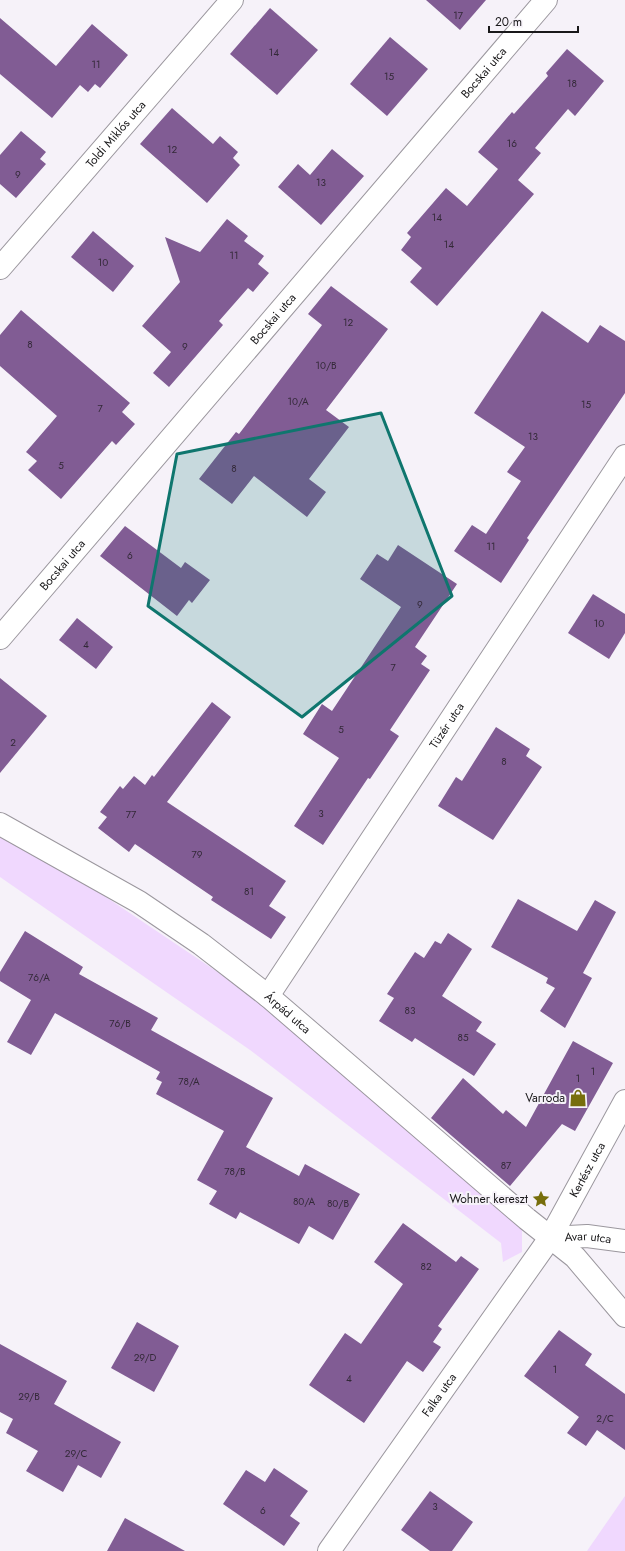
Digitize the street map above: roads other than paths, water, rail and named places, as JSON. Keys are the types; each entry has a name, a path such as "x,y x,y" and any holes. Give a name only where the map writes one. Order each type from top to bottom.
{"street":[{"name":"Toldi Miklós utca","path":"0,268 232,0"},
{"name":"Bocskai utca","path":"0,638 546,0"},
{"name":"Tüzér utca","path":"268,996 625,456"},
{"name":"Árpád utca","path":"0,824 138,902 202,944 268,996 550,1238 575,1257 625,1316"},
{"name":"Kertész utca","path":"550,1238 625,1101"},
{"name":"Avar utca","path":"550,1238 587,1236 625,1240"},
{"name":"Falka utca","path":"329,1551 550,1238"}],"place":[{"name":"Varroda","path":"578,1098"},
{"name":"Wohner kereszt","path":"541,1199"}]}
